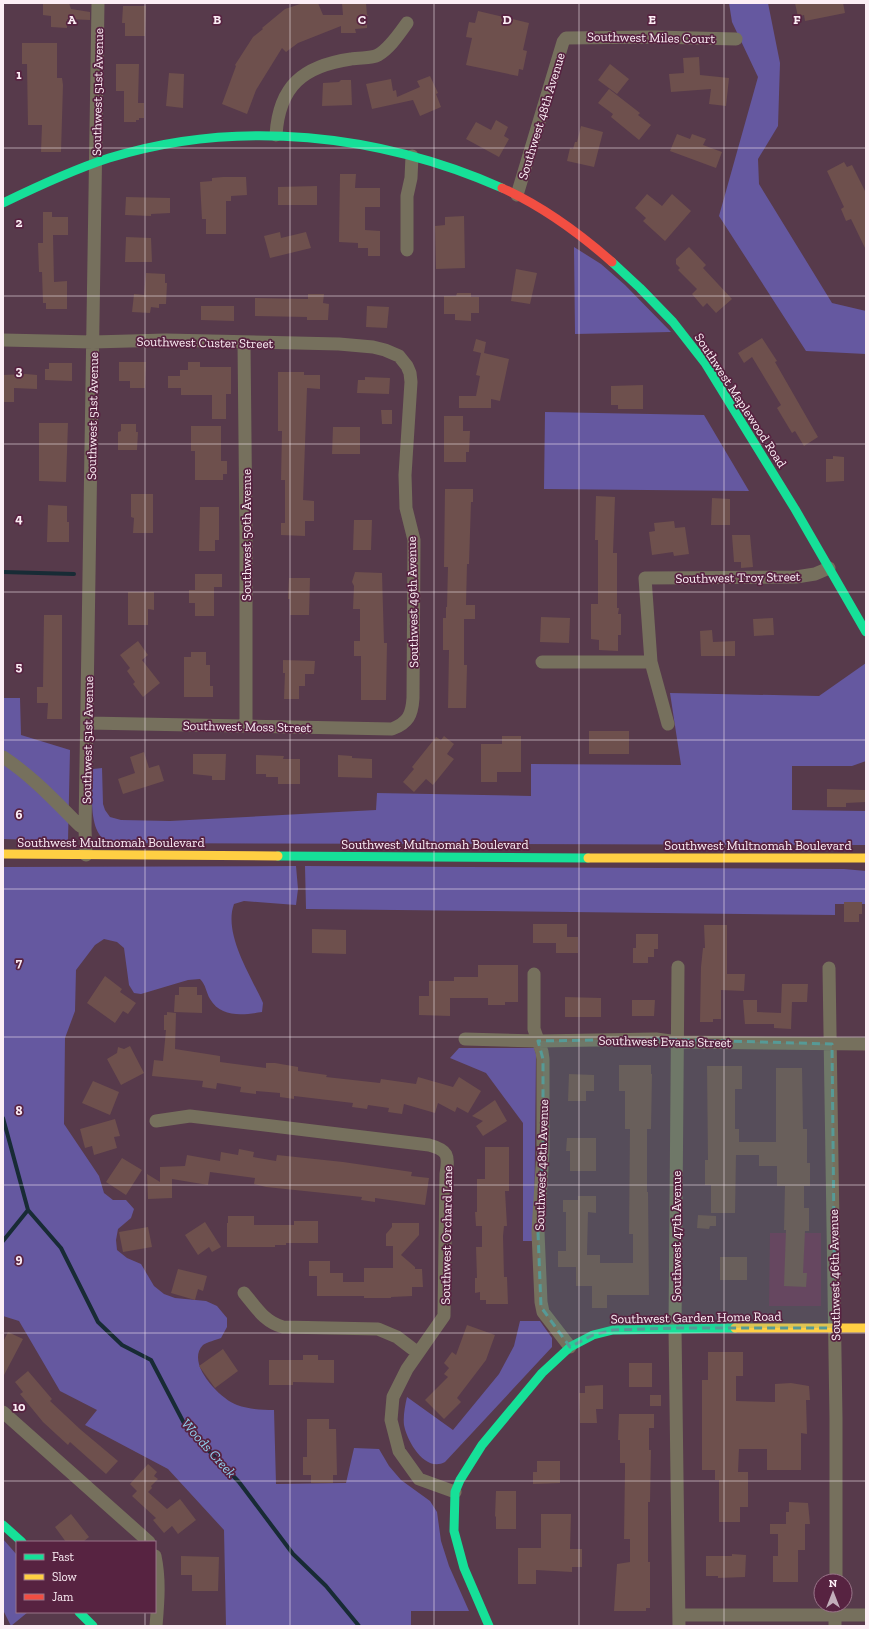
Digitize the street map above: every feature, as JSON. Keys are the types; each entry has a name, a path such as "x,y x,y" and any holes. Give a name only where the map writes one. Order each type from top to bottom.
{"street":[{"name":"Southwest 51st Avenue","path":"86,855 85,829 88,723 98,3"},
{"path":"276,135 277,120 287,92 304,74 333,62 377,56 396,38 407,24"},
{"name":"Southwest Miles Court","path":"566,38 736,38"},
{"name":"Southwest 48th Avenue","path":"517,195 563,42 566,38"},
{"name":"Southwest Maplewood Road","path":"3,203 44,182 96,162 142,148 171,142 221,136 276,135 344,141 412,156 457,171 517,195 561,222 597,248 614,262 674,322 704,362 829,568 866,632"},
{"path":"407,250 407,196 411,178 412,156"},
{"name":"Southwest Custer Street","path":"3,340 93,342 166,340 339,344 373,347 393,353 404,360"},
{"name":"Southwest 50th Avenue","path":"244,343 246,726"},
{"name":"Southwest 49th Avenue","path":"404,360 410,373 411,382 405,475 406,508 414,540 413,708 405,723"},
{"name":"Southwest Troy Street","path":"652,662 645,578 796,577 815,574 829,568"},
{"path":"542,662 652,662 668,724"},
{"name":"Southwest Moss Street","path":"88,723 392,729 405,723"},
{"name":"Southwest 51st Avenue","path":"3,757 41,786 79,825 85,829"},
{"name":"Southwest Multnomah Boulevard","path":"3,854 866,858"},
{"name":"Southwest 47th Avenue","path":"678,967 675,1328 679,1620"},
{"name":"Southwest 46th Avenue","path":"829,968 832,1044 836,1573"},
{"name":"Southwest 48th Avenue","path":"534,974 534,1029 543,1059 543,1152 538,1232 541,1302 543,1312 570,1348"},
{"name":"Southwest Evans Street","path":"465,1039 656,1039 678,1042 866,1044"},
{"name":"Southwest Orchard Lane","path":"156,1121 190,1116 429,1145 441,1149 446,1154 448,1158 446,1174 444,1316 407,1369 393,1397 391,1420 399,1451 419,1479 455,1492"},
{"path":"244,1293 265,1319 273,1324 283,1327 378,1330 397,1336 418,1353"},
{"name":"Southwest Garden Home Road","path":"489,1626 464,1568 458,1550 454,1531 455,1492 460,1480 482,1445 542,1372 570,1348 583,1339 602,1332 613,1330 675,1328 866,1328"},
{"path":"3,1412 147,1541"},
{"path":"3,1525 21,1541"},
{"path":"156,1560 159,1572 159,1593 156,1626"},
{"path":"80,1613 93,1626"},
{"path":"679,1620 866,1615"}],"highlighted area":[{"path":"656,1039 832,1044 835,1328 675,1328 613,1330 593,1335 570,1347 541,1307 538,1232 543,1151 543,1059 538,1041"}],"shaded area":[{"path":"729,3 768,3 780,63 778,126 758,159 759,184 832,303 866,311 866,354 806,351 719,216 758,77 732,22"},
{"path":"574,247 601,264 625,285 671,332 575,334"},
{"path":"545,412 704,415 749,491 544,489"},
{"path":"866,663 866,761 852,766 792,766 792,810 866,811 866,845 110,843 102,838 97,831 94,821 92,810 93,769 102,768 103,804 105,810 110,817 121,820 170,821 376,810 377,793 531,796 531,764 681,765 670,693 819,696"},
{"path":"3,698 20,698 21,735 70,750 68,841 3,839"},
{"path":"296,866 298,889 296,905 244,901 234,904 232,928 235,941 240,955 263,1003 262,1012 233,1014 220,1009 210,999 204,984 200,979 188,980 141,994 134,993 129,985 124,948 117,942 104,939 95,945 76,970 75,1011 65,1038 64,1124 99,1176 104,1193 113,1200 126,1200 134,1209 131,1218 118,1229 116,1240 117,1250 127,1258 141,1264 154,1286 164,1294 175,1298 206,1301 217,1306 227,1318 227,1327 221,1338 203,1345 199,1352 198,1361 207,1380 222,1396 237,1405 274,1410 276,1484 346,1483 354,1448 379,1449 389,1466 401,1480 430,1501 437,1512 441,1541 449,1566 469,1611 411,1611 411,1626 226,1626 224,1530 168,1469 85,1425 97,1410 60,1391 19,1321 3,1316 3,867"},
{"path":"305,866 844,869 866,871 866,904 835,904 835,915 306,909"},
{"path":"459,1048 534,1048 536,1054 534,1241 523,1241 523,1123 486,1073 450,1058"},
{"path":"770,1233 821,1233 821,1306 769,1306"},
{"path":"520,1321 540,1321 552,1338 552,1347 445,1462 438,1464 431,1463 424,1459 413,1447 404,1425 407,1397 453,1430 499,1374 514,1346"},
{"path":"3,1539 16,1554 16,1613 27,1613 11,1626 3,1610"}],"building":[{"path":"43,3 69,3 71,9 90,12 90,20 67,19 67,28 51,27 51,16 43,15"},
{"path":"303,3 318,3 323,15 343,15 342,3 366,3 367,15 369,15 367,16 367,28 355,29 356,33 341,33 341,26 298,43 286,52 282,48 256,90 247,114 222,104 236,66 235,65 253,37 285,9"},
{"path":"795,3 843,3 845,13 805,21 804,15 798,17"},
{"path":"123,6 146,6 145,36 125,36 125,23 122,23"},
{"path":"478,11 529,23 523,50 527,51 523,70 519,69 518,76 466,65 472,38 466,37 469,22 475,23"},
{"path":"22,43 57,43 57,78 62,78 63,85 61,152 41,152 42,125 28,125 27,64 22,64"},
{"path":"699,57 700,75 729,78 726,106 709,104 711,89 671,92 669,74 684,73 683,58"},
{"path":"116,64 139,64 138,103 144,103 144,118 139,118 136,122 124,122 124,91 116,91"},
{"path":"610,64 629,79 617,94 598,80"},
{"path":"169,73 184,74 183,108 166,106"},
{"path":"430,76 438,93 436,94 441,107 420,116 413,100 372,109 366,84 391,79 393,91 396,90 397,97 420,87 417,81"},
{"path":"341,80 351,80 352,105 322,106 323,83 339,82"},
{"path":"609,89 640,113 638,115 651,125 639,140 611,117 613,114 598,103"},
{"path":"496,120 508,127 504,136 509,139 499,157 466,139 476,122 491,130"},
{"path":"581,126 603,132 594,167 567,161 570,148 573,149 575,142 577,142"},
{"path":"677,134 690,139 692,134 706,139 703,145 722,152 716,168 670,151"},
{"path":"844,162 847,167 852,165 866,193 866,250 851,219 846,221 841,209 844,207 827,171"},
{"path":"340,174 356,174 355,188 380,188 380,207 365,207 365,230 380,231 380,256 368,256 368,248 358,248 358,243 339,242"},
{"path":"246,177 247,195 231,196 231,201 226,201 226,234 206,234 206,219 202,219 200,182 212,181 212,178"},
{"path":"317,186 317,205 278,205 278,187"},
{"path":"647,194 662,206 672,194 691,211 665,241 643,221 646,218 635,208"},
{"path":"126,197 170,198 170,213 151,214 151,216 125,215"},
{"path":"43,212 52,212 52,217 68,217 68,235 53,235 54,282 67,281 67,309 46,309 46,303 43,303 42,272 39,272 38,243 43,243"},
{"path":"464,216 465,268 436,269 435,226 445,225 445,217"},
{"path":"280,232 281,238 306,232 311,248 270,258 264,236"},
{"path":"126,237 151,238 152,262 125,262"},
{"path":"689,247 706,265 703,268 732,299 716,313 707,303 703,307 692,294 697,289 678,270 680,268 676,264 676,259"},
{"path":"516,269 537,273 530,304 511,301"},
{"path":"146,273 165,274 165,283 167,283 166,304 159,304 159,308 151,307 150,313 132,312 134,294 144,295"},
{"path":"457,293 471,293 471,297 479,297 479,313 471,313 471,321 455,320 455,314 444,314 444,296 456,296"},
{"path":"308,294 324,294 323,303 329,304 328,320 307,320 307,317 255,316 255,298 308,299"},
{"path":"201,306 234,306 234,321 201,320"},
{"path":"367,306 389,307 387,328 366,327"},
{"path":"762,338 777,361 775,362 818,437 804,446 795,431 792,433 777,408 781,405 752,357 744,363 738,353"},
{"path":"476,339 486,342 484,353 509,359 500,401 491,399 491,408 459,408 459,396 476,396 480,376 476,375 481,353 473,351"},
{"path":"119,362 146,362 145,388 130,388 130,381 119,381"},
{"path":"188,362 200,362 200,367 231,367 231,394 226,394 226,419 212,419 212,395 181,395 181,388 168,388 168,376 180,376 180,370 188,370"},
{"path":"49,363 72,363 72,381 45,380 45,369 49,369"},
{"path":"278,372 304,372 304,375 320,375 320,389 307,388 303,500 314,501 314,521 305,521 305,536 281,535 281,523 285,523 285,480 281,480 282,431 278,431"},
{"path":"3,375 37,375 37,389 14,388 14,402 3,402"},
{"path":"365,377 390,378 389,394 357,393 358,380 365,380"},
{"path":"643,385 643,409 618,409 618,405 611,405 611,386"},
{"path":"381,410 392,410 392,424 382,424"},
{"path":"444,416 463,416 463,431 470,431 469,452 466,452 466,462 444,462"},
{"path":"39,423 68,423 66,482 39,481"},
{"path":"121,424 136,424 136,432 138,432 137,450 118,450 118,432 121,431"},
{"path":"191,426 221,426 221,461 227,461 227,474 223,474 223,480 195,480 195,451 191,451"},
{"path":"333,427 360,427 360,454 332,454"},
{"path":"833,456 844,457 844,481 826,482 826,459 833,459"},
{"path":"445,489 473,489 473,502 471,502 469,564 467,564 466,605 475,605 475,619 464,619 464,665 467,665 466,708 448,708 449,650 443,650 443,618 446,618 448,567 444,567"},
{"path":"131,494 153,494 153,533 133,533 134,518 131,517"},
{"path":"596,496 615,497 613,553 617,553 617,608 619,608 618,614 621,614 621,635 618,635 618,651 599,650 599,640 591,639 591,604 598,604 598,540 595,540"},
{"path":"712,498 730,499 730,525 711,525"},
{"path":"48,505 67,506 69,542 47,542"},
{"path":"200,507 219,507 219,540 215,540 215,551 199,551"},
{"path":"354,520 372,520 371,550 353,550"},
{"path":"674,521 675,528 685,527 689,554 674,556 673,552 652,555 649,532 655,531 654,523"},
{"path":"732,535 750,535 753,567 741,568 741,562 734,562"},
{"path":"355,572 382,573 384,643 387,643 386,700 361,700 361,656 354,656 354,641 360,641 360,609 353,609 354,586 352,582"},
{"path":"195,574 222,574 222,587 214,587 214,616 195,616 195,603 189,603 189,590 195,590"},
{"path":"289,578 310,578 309,615 290,615 290,599 288,599"},
{"path":"128,592 154,592 154,610 148,609 148,625 128,625"},
{"path":"44,615 62,615 62,719 47,719 48,703 37,703 37,687 43,687"},
{"path":"541,617 570,618 569,643 540,642"},
{"path":"773,618 774,635 754,636 753,619"},
{"path":"712,630 713,642 735,641 735,656 701,656 700,631"},
{"path":"138,641 148,655 142,660 160,683 143,697 133,684 135,682 127,671 130,668 120,655"},
{"path":"191,652 206,652 206,665 210,665 210,686 213,686 213,697 184,697 184,657 191,657"},
{"path":"283,660 315,661 314,674 305,674 305,686 299,686 299,699 284,699 285,673 283,673"},
{"path":"589,731 629,731 629,754 589,754"},
{"path":"444,736 454,744 447,754 454,759 433,785 426,779 414,792 403,782 414,769 412,767 436,737 441,740"},
{"path":"502,736 521,736 521,772 497,772 497,782 481,782 481,744 502,744"},
{"path":"144,752 149,768 159,765 164,781 123,794 118,779 135,773 130,757"},
{"path":"193,754 226,754 225,780 212,780 212,776 193,774"},
{"path":"256,755 284,756 283,759 300,759 300,784 278,784 278,777 266,777 266,774 256,774"},
{"path":"338,755 352,756 352,758 372,759 372,778 338,777"},
{"path":"827,789 866,790 866,802 846,803 846,807 827,807"},
{"path":"844,902 862,902 862,914 859,914 859,922 844,922"},
{"path":"533,924 567,924 567,937 578,937 578,953 556,953 556,943 533,943"},
{"path":"704,925 727,925 727,974 745,974 744,991 721,990 721,1019 713,1019 713,1022 700,1022 701,967 703,948 705,948"},
{"path":"312,929 346,930 346,954 312,953"},
{"path":"636,934 658,934 658,949 654,949 654,957 648,957 648,963 633,963 633,948 636,948"},
{"path":"478,965 518,965 518,1002 505,1002 505,1005 488,1005 488,998 450,998 450,1016 419,1015 419,996 429,996 429,981 454,981 454,977 478,977"},
{"path":"105,976 122,989 120,992 136,1003 128,1014 123,1011 115,1023 87,1003"},
{"path":"782,984 808,984 807,1002 792,1002 791,1029 774,1028 774,1024 745,1024 743,1000 757,1000 757,1012 781,1013"},
{"path":"179,987 197,987 197,995 202,995 202,1013 174,1012 175,995 179,995"},
{"path":"565,997 601,998 601,1017 565,1017"},
{"path":"632,1000 655,1000 654,1016 632,1016"},
{"path":"167,1012 176,1013 175,1049 220,1056 220,1062 266,1068 266,1063 275,1063 298,1067 298,1071 327,1075 326,1077 380,1083 381,1079 416,1084 418,1077 453,1087 459,1077 481,1091 468,1113 457,1107 455,1112 438,1103 435,1113 404,1104 402,1114 388,1112 389,1108 368,1105 367,1109 352,1107 353,1103 294,1096 294,1099 280,1097 280,1093 256,1091 256,1094 240,1092 241,1087 217,1083 216,1089 202,1087 203,1081 152,1076 154,1060 163,1061 166,1030 164,1030 164,1015 167,1015"},
{"path":"130,1046 144,1073 121,1085 107,1059 117,1053 118,1047 124,1049"},
{"path":"619,1065 651,1065 651,1129 647,1129 649,1295 607,1295 607,1308 592,1308 592,1286 576,1286 576,1267 558,1267 558,1251 566,1251 566,1212 563,1212 563,1200 578,1200 578,1196 596,1196 596,1213 588,1212 587,1255 600,1255 600,1263 633,1263 633,1234 629,1234 630,1129 625,1129 625,1091 619,1091"},
{"path":"707,1066 742,1066 742,1089 735,1089 735,1129 739,1129 739,1142 776,1142 776,1068 802,1068 803,1129 807,1129 807,1163 810,1163 810,1186 804,1186 804,1208 809,1208 809,1231 805,1231 803,1273 807,1273 806,1287 784,1286 786,1230 784,1230 785,1186 777,1186 777,1166 759,1166 759,1155 736,1155 735,1213 711,1213 711,1185 705,1185 705,1160 708,1160"},
{"path":"569,1074 594,1075 594,1091 586,1091 586,1101 568,1101"},
{"path":"93,1081 119,1092 110,1115 82,1103"},
{"path":"495,1100 507,1121 483,1136 476,1126 483,1121 472,1116"},
{"path":"115,1119 120,1136 114,1137 117,1148 94,1155 92,1146 85,1148 80,1129"},
{"path":"567,1138 596,1138 596,1171 570,1171 570,1151 566,1151"},
{"path":"485,1147 509,1147 509,1191 505,1191 507,1226 504,1226 503,1236 504,1277 507,1277 508,1304 486,1304 486,1300 480,1300 480,1292 475,1293 475,1278 477,1278 476,1247 482,1247 482,1226 476,1226 475,1212 477,1212 477,1179 485,1179"},
{"path":"239,1149 254,1152 253,1157 276,1161 277,1155 343,1162 412,1172 411,1176 429,1178 425,1205 375,1198 375,1202 361,1200 362,1197 266,1187 254,1184 255,1178 210,1172 208,1185 172,1179 172,1198 148,1199 147,1174 160,1182 160,1167 185,1166 187,1155 220,1161 221,1152 238,1155"},
{"path":"122,1158 142,1170 126,1195 106,1182"},
{"path":"698,1215 716,1216 716,1226 710,1226 709,1229 697,1228"},
{"path":"228,1216 254,1216 254,1225 294,1225 294,1221 318,1221 318,1243 286,1243 286,1245 275,1245 275,1247 227,1247"},
{"path":"205,1222 221,1247 212,1252 209,1247 198,1255 185,1235"},
{"path":"392,1223 419,1223 419,1235 401,1255 415,1267 415,1269 422,1269 423,1287 412,1287 412,1296 391,1298 364,1298 364,1296 317,1296 317,1276 309,1276 309,1261 330,1261 330,1273 343,1273 343,1282 364,1282 364,1268 393,1268 393,1246 386,1246 386,1234 392,1227"},
{"path":"148,1227 152,1247 123,1252 119,1232"},
{"path":"720,1257 747,1257 747,1280 720,1280"},
{"path":"178,1269 207,1276 203,1291 198,1289 195,1300 171,1293"},
{"path":"467,1325 495,1335 486,1360 457,1398 461,1402 444,1419 425,1400 448,1377 444,1374 449,1368 444,1363 452,1352 456,1355"},
{"path":"8,1332 23,1339 3,1377 3,1342"},
{"path":"223,1349 238,1371 215,1388 199,1366"},
{"path":"708,1352 743,1352 743,1376 736,1376 736,1401 775,1402 775,1384 791,1383 809,1386 810,1400 806,1400 807,1434 801,1433 801,1470 767,1470 767,1449 739,1449 738,1472 748,1472 748,1507 740,1507 740,1522 719,1522 719,1480 715,1480 715,1470 702,1470 702,1380 708,1380"},
{"path":"303,1355 318,1355 318,1360 334,1360 334,1383 293,1382 293,1385 269,1385 269,1360 303,1360"},
{"path":"629,1363 652,1363 652,1387 629,1387"},
{"path":"28,1371 52,1399 50,1401 81,1430 118,1461 106,1474 70,1442 68,1445 43,1422 20,1394 23,1392 15,1382"},
{"path":"603,1385 603,1409 596,1409 597,1423 580,1423 579,1393 585,1393 585,1386"},
{"path":"650,1395 661,1395 661,1406 650,1406"},
{"path":"619,1414 654,1414 654,1428 649,1428 649,1450 651,1450 650,1502 648,1502 650,1608 646,1608 646,1611 614,1611 617,1564 630,1562 630,1539 624,1539 625,1463 620,1463 620,1440 618,1440"},
{"path":"307,1419 329,1419 329,1429 336,1429 337,1475 333,1475 333,1483 311,1483 311,1475 303,1475 303,1457 307,1457"},
{"path":"537,1461 560,1461 560,1483 533,1484 533,1472 537,1472"},
{"path":"148,1464 157,1472 154,1476 158,1479 151,1486 152,1488 148,1492 167,1509 180,1499 196,1520 178,1534 172,1526 164,1533 153,1520 156,1518 132,1496 137,1491 130,1484"},
{"path":"496,1491 516,1491 516,1529 496,1529"},
{"path":"789,1502 808,1503 810,1524 805,1524 805,1550 798,1550 798,1582 773,1582 773,1556 778,1556 778,1534 770,1534 770,1524 786,1524 786,1512 789,1512"},
{"path":"71,1514 89,1537 84,1541 65,1541 55,1527"},
{"path":"541,1514 571,1514 570,1549 582,1549 582,1567 572,1567 572,1572 536,1570 536,1584 518,1584 518,1548 541,1548"},
{"path":"732,1554 746,1555 745,1577 718,1578 718,1576 706,1576 706,1556 732,1556"},
{"path":"181,1556 219,1557 218,1591 192,1591 192,1575 181,1575"}],"waterway":[{"path":"3,572 74,574"},
{"name":"Woods Creek","path":"3,1118 28,1210 61,1248 98,1322 122,1345 151,1360 186,1427 239,1482 293,1554 326,1586 359,1626"},
{"path":"3,1241 28,1210"}],"traffic: fast":[{"path":"3,203 42,184 109,158 158,146 208,138 258,136 308,138 358,144 407,155 455,170 502,188"},
{"path":"612,262 673,322 705,363 795,509 866,632"},
{"path":"278,856 588,858"},
{"path":"489,1626 464,1568 454,1531 455,1492 460,1480 482,1445 542,1373 570,1347 593,1335 613,1330 735,1328"},
{"path":"3,1525 21,1541"},
{"path":"80,1613 93,1626"}],"traffic: slow":[{"path":"3,854 278,856"},
{"path":"588,858 866,858"},
{"path":"735,1328 866,1328"}],"traffic: jam":[{"path":"502,188 517,195 560,221 612,262"}]}
